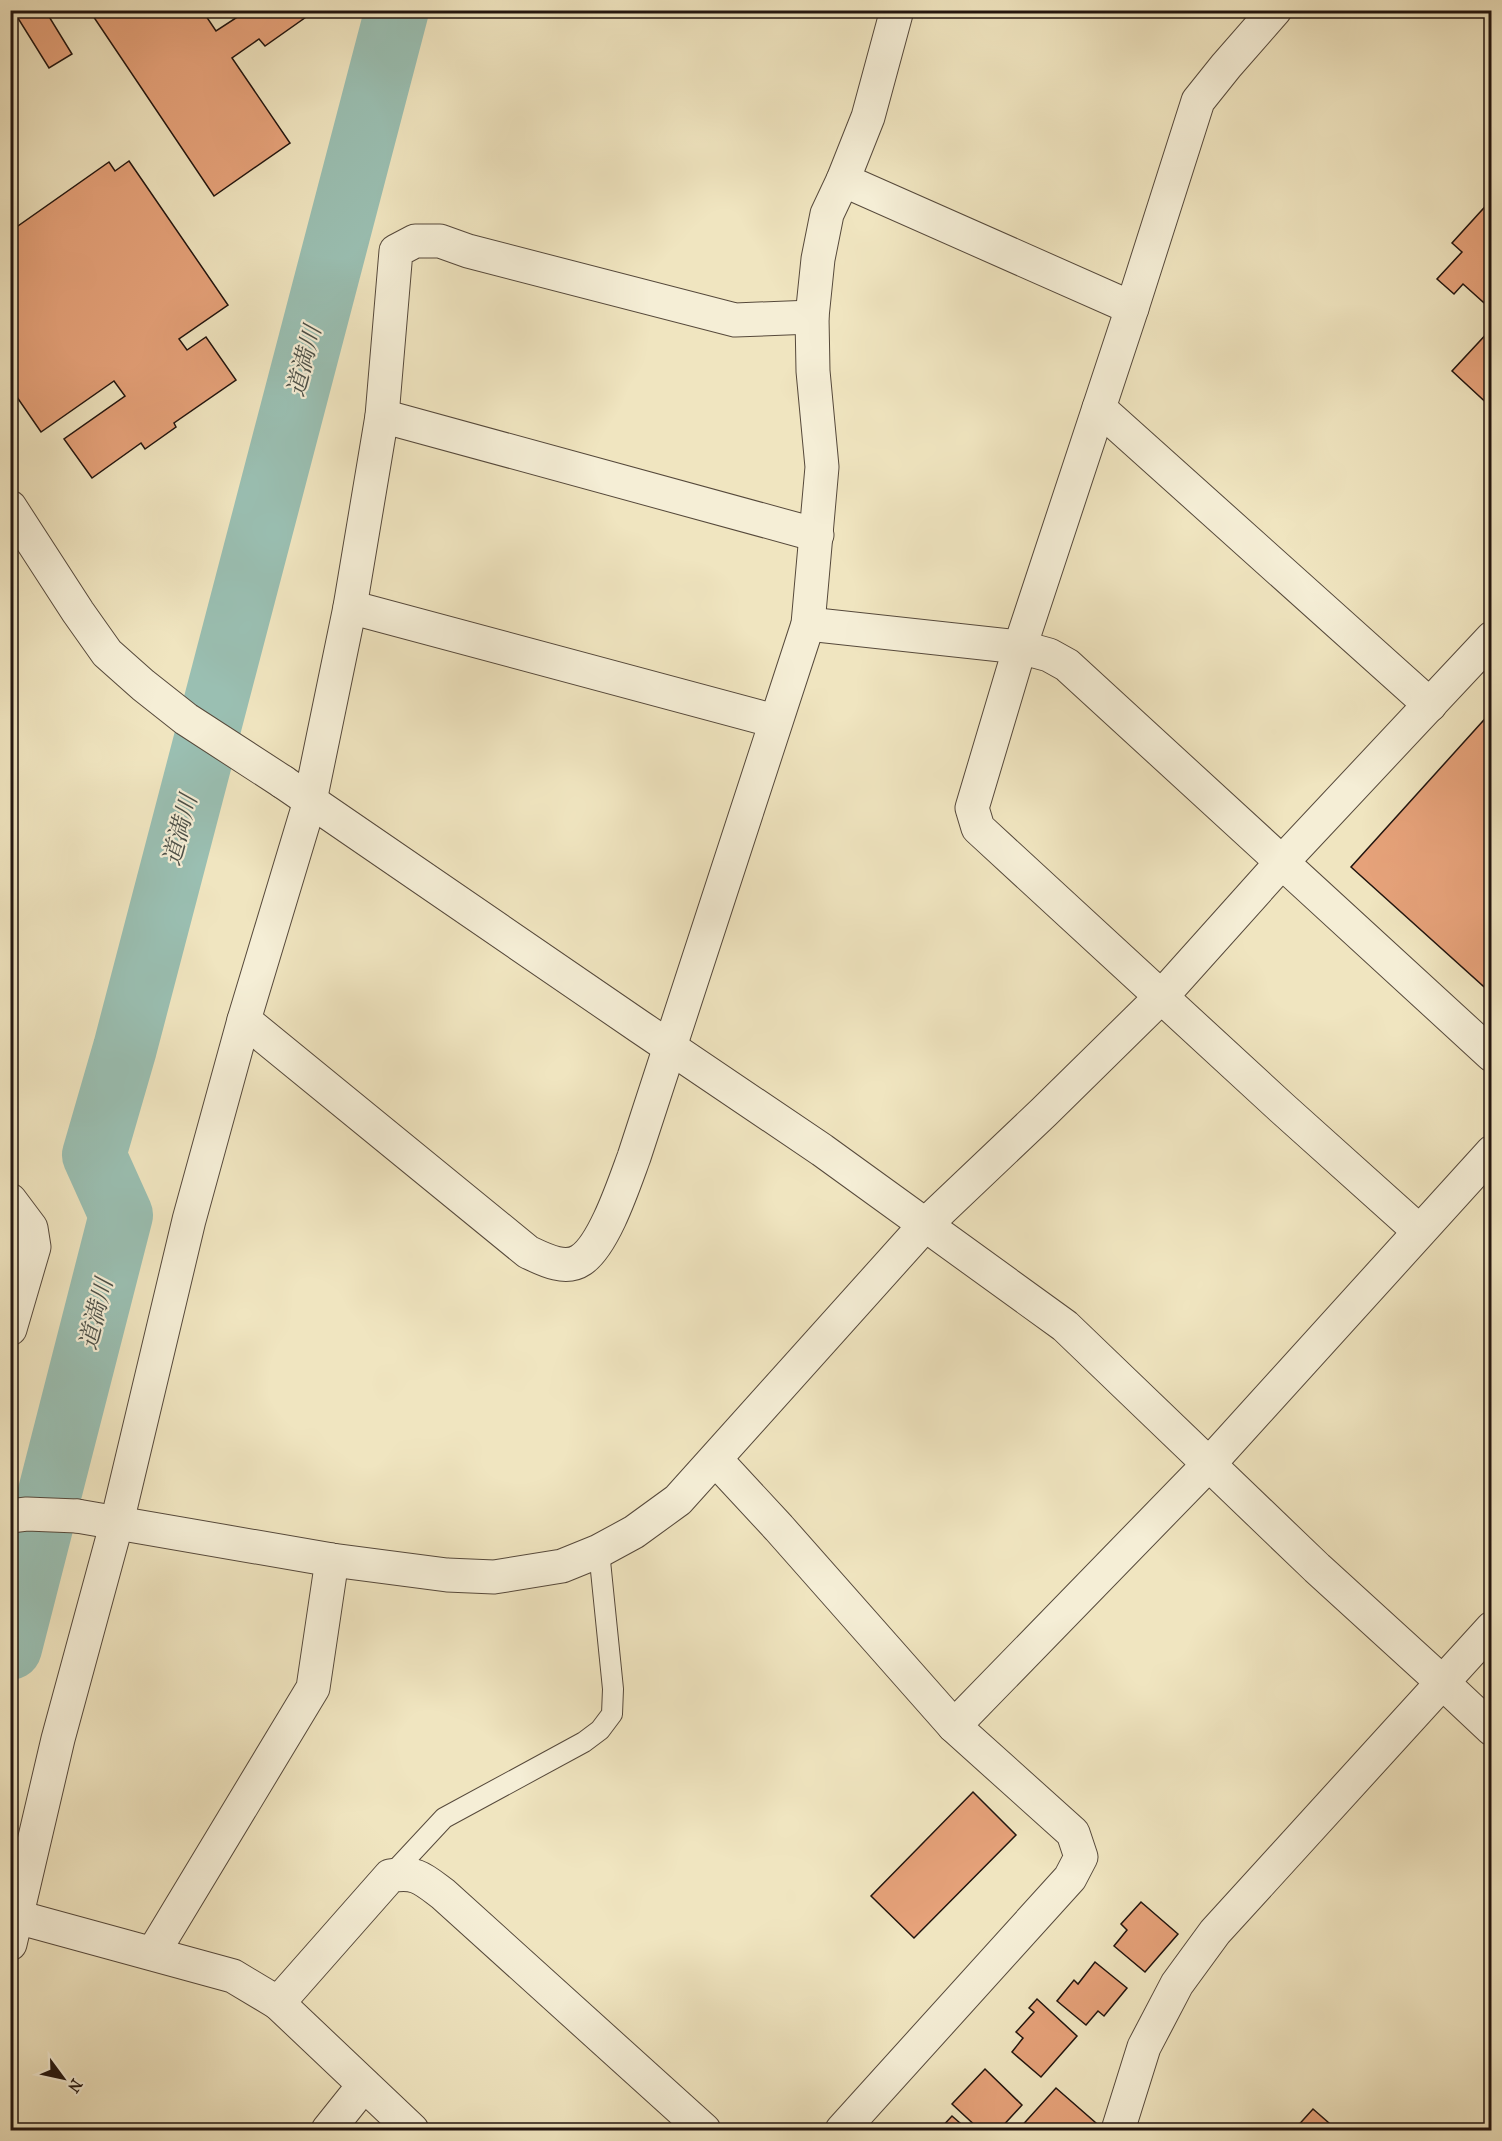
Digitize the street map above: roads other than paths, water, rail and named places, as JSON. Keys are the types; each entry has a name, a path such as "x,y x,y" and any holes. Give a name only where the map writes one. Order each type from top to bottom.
{"street":[{"path":"244,1020 528,1252 562,1265 580,1262 593,1248 618,1201 634,1158 808,624 822,467 813,370 812,317 818,259 827,214 843,180 867,117 897,10"},
{"path":"1275,10 1198,101 1020,647 972,808 978,828 1419,1231"},
{"path":"843,180 1132,308"},
{"path":"412,2130 278,2003 233,1976 153,1953 13,1925 58,1739 117,1522 189,1221 244,1020 310,801 350,607 382,416 396,251 415,241 440,241 468,251 735,320 812,317"},
{"path":"1099,408 1430,705"},
{"path":"382,416 817,535"},
{"path":"10,507 107,653 143,686 186,719 283,782 822,1150 1065,1326 1317,1568 1491,1729"},
{"path":"350,607 775,721"},
{"path":"808,624 1020,647 1049,655 1067,664 1491,1055"},
{"path":"10,1516 27,1514 77,1516 332,1560 447,1575 494,1577 562,1566 599,1551 634,1532 678,1500 925,1225 1161,997 1282,862 1491,638"},
{"path":"954,1726 1209,1464 1491,1152"},
{"path":"10,1200 31,1228 34,1247 10,1329"},
{"path":"716,1460 954,1726 1073,1833 1081,1857 1070,1878 842,2130"},
{"path":"153,1953 314,1688 332,1560"},
{"path":"1118,2130 1144,2046 1177,1984 1215,1932 1491,1628"},
{"path":"278,2003 390,1876 405,1873 422,1878 443,1894 704,2130"},
{"path":"328,2130 364,2085"}],"lane":[{"path":"390,1876 444,1818 584,1742 600,1730 612,1714 613,1689 599,1551"}],"waterway":[{"name":"道満川","path":"10,1648 121,1215 94,1155 125,1048 397,10"}]}
